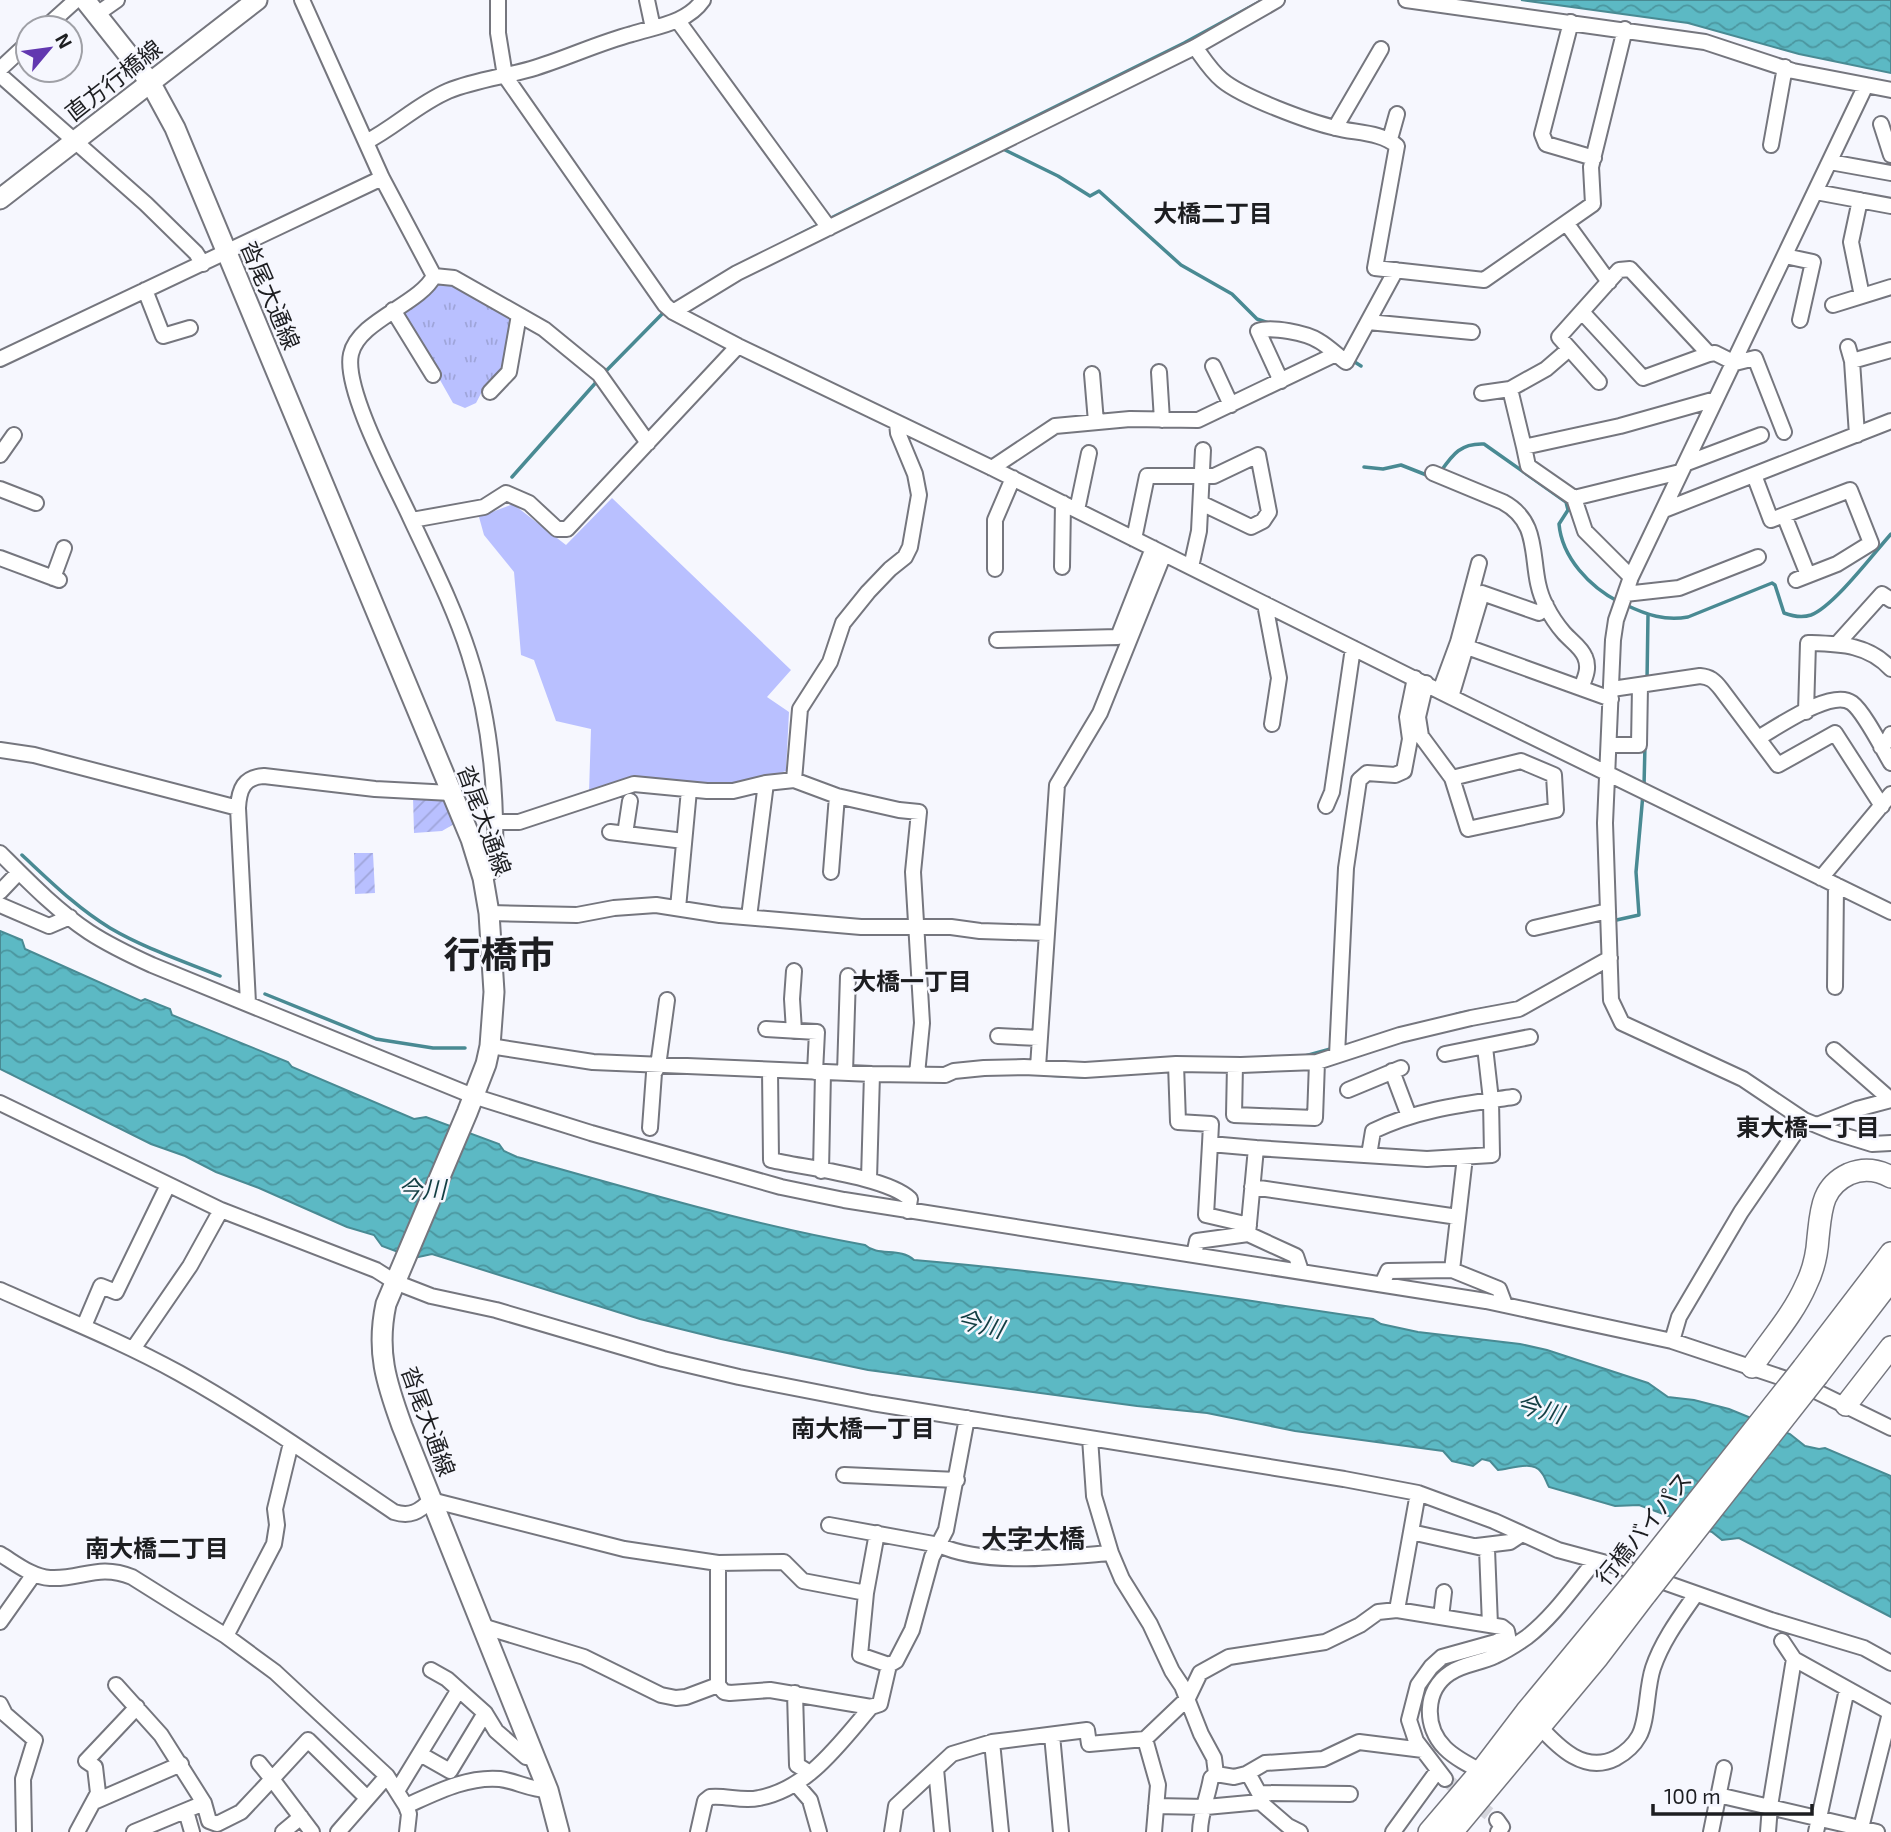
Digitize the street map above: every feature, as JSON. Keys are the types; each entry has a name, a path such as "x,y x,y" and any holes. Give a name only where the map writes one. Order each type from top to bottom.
{"highway":[{"path":"1752,1367 1799,1300 1808,1282 1816,1257 1822,1204 1830,1187 1848,1175 1863,1170 1882,1172 1891,1177"},
{"name":"行橋バイパス","path":"1429,1832 1481,1772 1526,1712 1639,1590 1810,1371 1891,1253"},
{"name":"行橋バイパス","path":"1810,1371 1891,1280"},
{"path":"1846,1405 1891,1347"},
{"name":"行橋バイパス","path":"1452,1832 1598,1657 1639,1590"}],"main road":[{"name":"直方行橋線","path":"0,199 257,0"},
{"name":"沓尾大通線","path":"91,7 150,82 175,128 473,845 483,878 489,913 494,992 490,1046 486,1064 398,1277 382,1324 382,1360 402,1426 548,1790 559,1832"}],"street":[{"path":"60,14 76,0"},
{"path":"91,7 117,0"},
{"path":"302,0 382,178 434,276"},
{"path":"498,0 498,33 505,76 665,305 673,312 1891,912"},
{"path":"647,0 653,28"},
{"path":"366,142 422,104 447,92 470,83 532,69 608,40 678,21 692,12 703,0"},
{"path":"673,312 737,274 1195,47 1277,0"},
{"path":"1406,0 1705,42 1785,67 1891,90"},
{"path":"678,21 829,228"},
{"path":"1571,22 1542,134 1546,144 1594,158"},
{"path":"1195,47 1212,69 1234,89 1335,128 1390,139 1397,146 1375,268 1484,280 1593,204 1591,167 1625,29"},
{"path":"1335,128 1381,49"},
{"path":"0,69 14,56"},
{"path":"1771,145 1785,67"},
{"path":"0,75 146,204 196,253 203,264"},
{"path":"1866,85 1625,594 1616,620 1613,640 1605,823 1611,999 1622,1023 1743,1079 1810,1123 1872,1144 1891,1143"},
{"path":"1390,139 1398,114"},
{"path":"1881,124 1891,155"},
{"path":"1830,162 1891,173"},
{"path":"0,359 382,178"},
{"path":"1816,191 1891,206"},
{"path":"1860,200 1851,242 1862,296"},
{"path":"1567,224 1609,282"},
{"path":"1785,256 1813,262 1800,320"},
{"path":"1599,382 1559,337 1619,270 1630,269 1709,354"},
{"path":"1281,380 1258,331 1264,328 1319,340 1346,362 1396,270"},
{"path":"434,276 430,283 356,342 349,366 367,423 456,619 476,677 491,755 495,821 495,869 483,878"},
{"path":"434,276 454,278 544,330 599,374 648,443"},
{"path":"1833,305 1891,287"},
{"path":"145,290 163,336 190,328"},
{"path":"393,310 433,375"},
{"path":"1582,312 1643,378 1709,354 1735,363 1755,358 1784,432"},
{"path":"490,392 509,372 519,315"},
{"path":"1368,322 1472,332"},
{"path":"412,520 484,507 506,493 530,503 557,529 567,529 738,346"},
{"path":"1482,393 1510,389 1546,369 1569,350"},
{"path":"1857,435 1850,354 1891,350"},
{"path":"992,468 1055,426 1130,419 1198,420 1336,354"},
{"path":"1213,366 1231,405"},
{"path":"1159,372 1162,420"},
{"path":"1092,374 1096,422"},
{"path":"1510,389 1528,466 1574,498 1585,530 1631,578"},
{"path":"1524,447 1620,426 1716,399"},
{"path":"1664,510 1891,421"},
{"path":"794,780 800,709 830,662 843,623 868,592 905,557 910,547 919,495 915,474 898,433 897,423"},
{"path":"0,455 15,435"},
{"path":"1574,498 1683,468 1761,435"},
{"path":"1191,567 1199,531 1203,450"},
{"path":"1077,510 1088,453"},
{"path":"1134,539 1147,476 1214,476 1258,455 1269,512 1264,521 1251,527 1201,503"},
{"path":"1433,473 1503,502 1520,514 1530,529 1539,587 1546,606 1556,622 1585,655 1588,665 1581,688"},
{"path":"1754,475 1771,520 1784,515 1850,490 1871,543 1837,564 1802,578 1784,515"},
{"path":"995,569 995,520 1013,478"},
{"path":"0,489 36,503"},
{"path":"1062,567 1063,503"},
{"path":"0,558 56,579 64,548"},
{"path":"997,640 1118,637 1158,551"},
{"path":"1038,1067 1057,785 1100,713 1158,551"},
{"path":"1625,594 1679,588 1758,557"},
{"path":"1446,694 1479,563"},
{"path":"1446,694 1467,647 1482,593 1539,613 1546,606"},
{"path":"1838,644 1882,594 1891,600"},
{"path":"1265,604 1279,678 1272,724"},
{"path":"1806,712 1808,643 1856,646 1868,651 1891,669"},
{"path":"1467,647 1581,688 1611,694 1640,686 1708,677 1714,680 1779,765 1835,733 1881,806"},
{"path":"1326,806 1332,793 1353,648"},
{"path":"1420,681 1418,717 1421,736 1452,778 1468,829 1556,810 1554,775 1521,761 1452,778"},
{"path":"1337,1055 1346,868 1359,780 1367,773 1395,775 1404,771 1410,739 1407,717 1420,681"},
{"path":"1610,745 1639,745 1640,686"},
{"path":"1758,738 1833,698 1849,700 1855,705 1891,763"},
{"path":"1881,747 1891,734"},
{"path":"0,750 34,755 238,807"},
{"path":"248,1003 238,807 244,782 253,777 374,789 451,793"},
{"path":"495,821 519,822 634,784 689,790 733,791 794,780 836,796 919,812 913,872 922,1023 917,1074"},
{"path":"749,917 766,783"},
{"path":"678,908 689,790"},
{"path":"1821,878 1891,793"},
{"path":"831,872 836,796"},
{"path":"625,834 630,801"},
{"path":"610,832 684,841"},
{"path":"0,853 70,917 121,951 248,1003 470,1104 591,1133 781,1187 908,1211 1382,1284 1505,1306 1672,1341 1801,1384 1891,1428"},
{"path":"0,892 19,872"},
{"path":"1835,987 1836,884"},
{"path":"0,905 49,926 70,917"},
{"path":"489,913 577,915 639,905 861,927 951,927 1010,933 1046,933"},
{"path":"1534,928 1608,911"},
{"path":"490,1046 554,1058 657,1066 872,1074 945,1075 954,1071 984,1068 1084,1070 1176,1064 1317,1062 1400,1035 1519,1009 1610,958"},
{"path":"794,971 794,1031"},
{"path":"845,1073 848,976"},
{"path":"650,1128 654,1073 667,1000"},
{"path":"766,1029 817,1032 821,1171"},
{"path":"998,1036 1039,1038"},
{"path":"1445,1054 1531,1037"},
{"path":"1210,1144 1427,1159 1492,1155 1491,1100 1485,1047"},
{"path":"1834,1051 1891,1100"},
{"path":"1235,1065 1234,1115 1315,1118 1317,1062"},
{"path":"1176,1064 1178,1122 1211,1124 1206,1215 1249,1230 1296,1256 1301,1271"},
{"path":"770,1070 771,1160 869,1179 910,1199 908,1211"},
{"path":"1348,1090 1396,1070 1409,1115"},
{"path":"869,1179 872,1074"},
{"path":"1369,1155 1373,1131 1409,1115 1431,1109 1513,1097"},
{"path":"1672,1341 1679,1317 1741,1212 1810,1123 1891,1100"},
{"path":"0,1103 221,1210 398,1277 431,1296 496,1310 663,1359 806,1391 1418,1493 1494,1521 1558,1550 1621,1567 1864,1648 1891,1663"},
{"path":"1249,1230 1256,1148"},
{"path":"1452,1270 1465,1157"},
{"path":"84,1326 101,1286 116,1292 168,1185"},
{"path":"1252,1187 1458,1217"},
{"path":"133,1349 190,1266 221,1210"},
{"path":"1194,1255 1197,1241 1249,1230"},
{"path":"1382,1284 1388,1271 1452,1270 1499,1289 1505,1306"},
{"path":"0,1290 133,1349 181,1375 291,1443 394,1512 413,1514 431,1500 624,1549 718,1563 784,1562 803,1581 866,1593"},
{"path":"718,1563 718,1685 724,1692 770,1690 871,1707 880,1704 889,1665 895,1661 912,1630 925,1580 946,1530 967,1418"},
{"path":"1090,1438 1094,1496 1111,1553 1122,1579 1150,1624 1188,1698 1201,1734 1214,1758 1216,1774"},
{"path":"226,1636 274,1544 277,1525 275,1509 291,1443"},
{"path":"844,1475 957,1480"},
{"path":"1397,1610 1418,1493"},
{"path":"829,1525 939,1545 955,1552 986,1558 1111,1553"},
{"path":"1411,1532 1487,1549 1490,1625"},
{"path":"877,1533 866,1593 860,1655 889,1665"},
{"path":"1474,1546 1510,1542 1522,1534"},
{"path":"0,1554 34,1574 50,1578 104,1570 132,1577 226,1636 275,1672 387,1776 409,1814 407,1832"},
{"path":"1481,1772 1445,1748 1437,1737 1431,1726 1430,1713 1434,1690 1452,1671 1495,1656 1538,1628 1595,1561"},
{"path":"0,1622 34,1574"},
{"path":"1441,1617 1444,1592"},
{"path":"1539,1727 1554,1743 1581,1761 1609,1762 1622,1755 1639,1736 1646,1690 1663,1644 1696,1594"},
{"path":"892,1832 896,1807 952,1754 992,1742 1087,1730 1089,1744 1144,1739 1188,1698 1200,1673 1229,1657 1325,1642 1360,1625 1378,1612 1397,1610 1502,1627 1508,1636 1442,1657 1431,1667 1419,1685 1409,1720 1416,1741 1441,1775 1393,1832"},
{"path":"482,1626 584,1657 661,1695 686,1697 718,1685"},
{"path":"1782,1641 1794,1659 1891,1713 1861,1830"},
{"path":"1768,1832 1794,1659"},
{"path":"430,1670 447,1679 485,1713 496,1731 526,1758 535,1758"},
{"path":"116,1685 161,1735 204,1803 209,1821 218,1828 241,1812 309,1740 367,1798"},
{"path":"1818,1825 1847,1689"},
{"path":"397,1791 458,1691"},
{"path":"795,1693 797,1765 810,1773"},
{"path":"0,1704 5,1714 35,1740 23,1779 24,1832"},
{"path":"76,1832 96,1801 98,1793 95,1767 86,1760 136,1707"},
{"path":"698,1832 705,1801 710,1797 759,1798 796,1784 843,1740 871,1707"},
{"path":"420,1754 450,1771 485,1713"},
{"path":"1052,1735 1061,1832"},
{"path":"1144,1739 1158,1785 1154,1832"},
{"path":"992,1742 1001,1832"},
{"path":"1200,1832 1200,1819 1206,1807 1211,1778 1216,1774 1234,1777 1248,1773 1265,1763 1323,1759 1359,1742 1423,1750"},
{"path":"259,1763 313,1832"},
{"path":"96,1801 181,1764"},
{"path":"1711,1832 1724,1768"},
{"path":"936,1769 942,1832"},
{"path":"1248,1773 1260,1797 1287,1826 1300,1832"},
{"path":"338,1832 387,1776"},
{"path":"406,1806 434,1793 478,1780 500,1779 538,1790 548,1790"},
{"path":"796,1784 810,1800 819,1832"},
{"path":"1156,1806 1206,1807 1260,1797 1350,1794"},
{"path":"1718,1795 1770,1806 1818,1825 1877,1832"},
{"path":"134,1832 204,1803"},
{"path":"186,1811 192,1832"},
{"path":"283,1832 301,1817"}],"green space":[{"path":"446,280 511,319 502,374 486,384 476,403 465,408 453,403 401,311"},
{"path":"612,498 791,670 767,697 789,712 786,771 733,788 636,777 589,793 591,729 556,721 534,660 521,655 514,572 484,535 479,517 513,504 566,545"},
{"path":"413,797 443,797 454,824 442,831 414,833"},
{"path":"354,853 373,853 375,893 355,894"}],"water":[{"path":"1521,0 1891,0 1891,73 1799,54 1688,23"},
{"name":"今川","path":"0,931 22,940 25,949 141,1001 145,999 170,1009 172,1015 288,1062 292,1067 414,1119 426,1117 499,1144 504,1151 517,1157 647,1193 777,1227 865,1245 876,1251 902,1254 914,1260 1087,1278 1373,1319 1381,1324 1418,1332 1520,1344 1547,1350 1648,1383 1668,1397 1729,1409 1790,1434 1805,1446 1825,1448 1891,1476 1891,1617 1739,1538 1722,1540 1712,1532 1639,1505 1615,1506 1549,1487 1542,1474 1533,1466 1498,1470 1490,1461 1482,1459 1473,1466 1452,1461 1443,1451 1295,1431 1207,1413 868,1370 640,1319 432,1254 414,1258 382,1246 374,1235 347,1227 216,1172 185,1156 151,1144 0,1069"}],"waterway":[{"path":"827,220 1184,43 1263,0"},
{"path":"1001,148 1058,176 1090,196 1099,191 1181,265 1232,294 1257,319 1272,324"},
{"path":"796,236 820,224"},
{"path":"671,306 715,279"},
{"path":"604,373 665,311"},
{"path":"1350,359 1361,366"},
{"path":"512,477 599,379"},
{"path":"1441,471 1458,451 1469,445 1484,444 1566,502 1568,510 1559,524 1561,536 1572,560 1588,580 1619,602"},
{"path":"1364,467 1383,469 1401,465 1429,476"},
{"path":"1626,605 1656,616 1688,617 1772,583 1784,613 1811,615 1842,591 1891,534"},
{"path":"1647,681 1648,615"},
{"path":"1644,786 1645,745"},
{"path":"1612,921 1639,915 1636,872 1643,794"},
{"path":"22,855 75,903 110,928 150,948 220,976"},
{"path":"265,994 376,1039 433,1048 465,1048"},
{"path":"1457,1014 1494,1007"},
{"path":"1305,1056 1334,1048"},
{"path":"1183,1058 1220,1058"},
{"path":"1046,1075 1090,1075"}],"tunnel":[{"path":"1445,1779 1497,1820"}],"district":[{"name":"大橋二丁目","path":"1213,212"},
{"name":"行橋市","path":"499,953"},
{"name":"大橋一丁目","path":"912,980"},
{"name":"東大橋一丁目","path":"1808,1126"},
{"name":"南大橋一丁目","path":"863,1427"},
{"name":"大字大橋","path":"1033,1537"},
{"name":"南大橋二丁目","path":"157,1547"}]}
